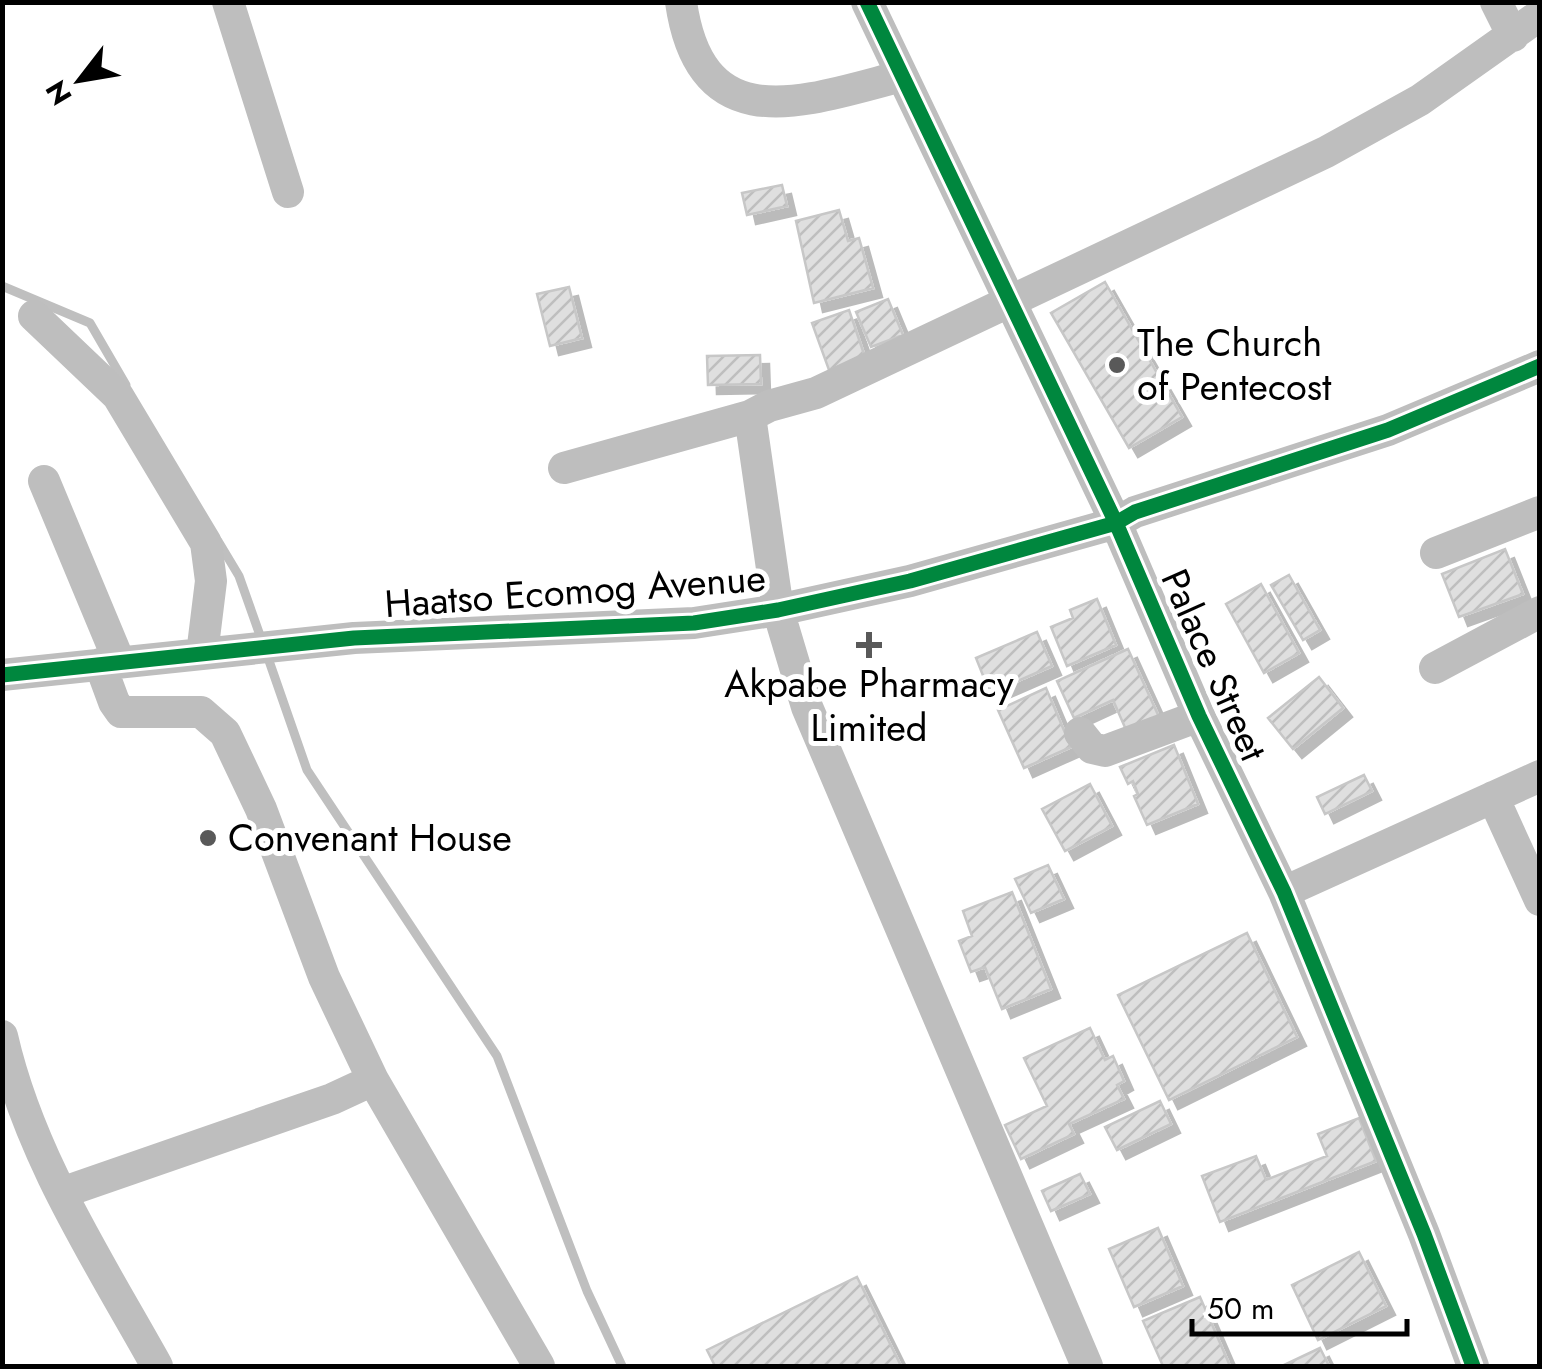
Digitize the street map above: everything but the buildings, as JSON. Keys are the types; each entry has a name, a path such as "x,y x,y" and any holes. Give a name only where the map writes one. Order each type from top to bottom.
{"street":[{"path":"228,2 288,192"},
{"path":"682,2 686,36 698,62 718,86 763,102 806,101 902,76"},
{"name":"Palace Street","path":"867,2 1116,523 1199,716 1284,892 1424,1234 1473,1366"},
{"path":"1496,2 1513,36"},
{"path":"564,468 750,416 769,406 816,393 1326,152 1420,100 1540,15"},
{"path":"34,316 118,396 206,543 217,652"},
{"name":"Haatso Ecomog Avenue","path":"2,675 354,638 694,623 778,610 910,582 1116,523 1135,512 1388,430 1540,366"},
{"path":"750,416 778,610 807,707 1087,1366"},
{"path":"44,482 110,663 114,702 121,712 201,712 225,733 261,809 324,977 373,1080 540,1366"},
{"path":"1436,553 1540,512"},
{"path":"1434,668 1540,612"},
{"path":"1080,733 1092,748 1105,751 1199,716"},
{"path":"1284,892 1540,776"},
{"path":"1493,797 1540,900"},
{"path":"3,1040 23,1110 61,1193 157,1366"},
{"path":"61,1193 332,1099 373,1080"}],"waterway":[{"path":"2,286 90,323 126,385"},
{"path":"218,541 239,576 262,641"},
{"path":"267,655 307,770 497,1056 587,1291 622,1366"}],"cycle path":[{"path":"867,2 1116,523 1199,716 1284,892 1424,1234 1473,1366"},
{"path":"2,675 354,638 694,623 778,610 910,581 1116,523 1135,512 1388,430 1540,366"}],"place":[{"name":"The Church of Pentecost","path":"1117,365"},
{"name":"Akpabe Pharmacy Limited","path":"869,645"},
{"name":"Convenant House","path":"208,838"}]}
